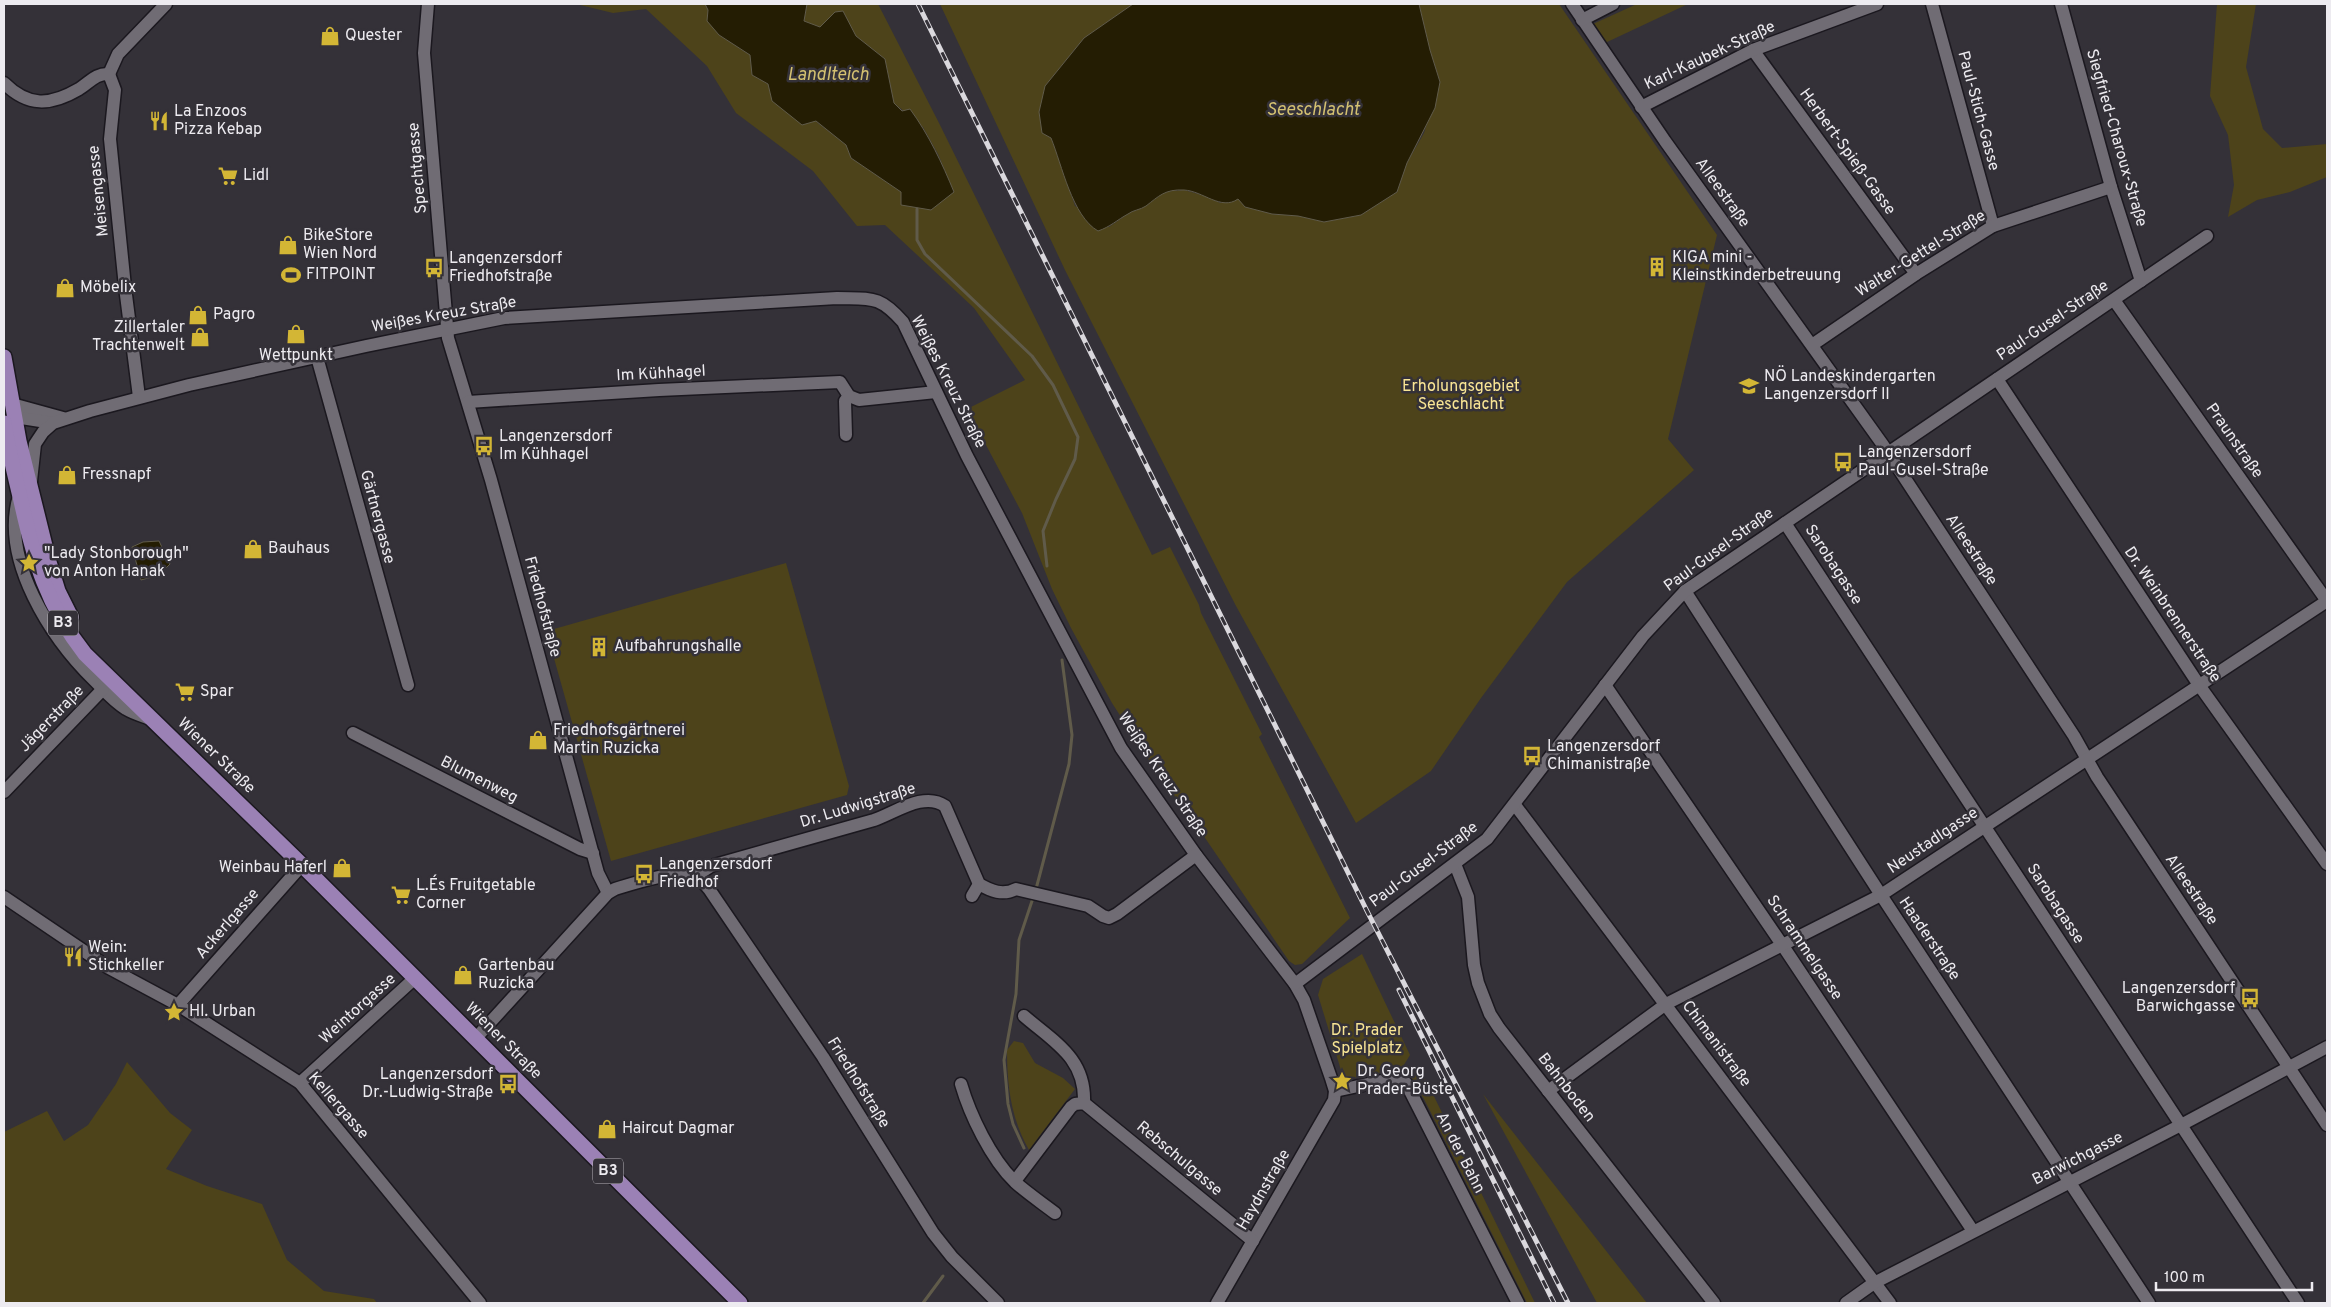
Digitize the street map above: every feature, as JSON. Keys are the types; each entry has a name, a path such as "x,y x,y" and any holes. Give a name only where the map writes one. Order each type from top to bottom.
{"main road":[{"name":"Wiener Straße","path":"4,357 8,412 20,496 37,568 63,623 85,654 302,865 740,1303"},
{"name":"Wiener Straße","path":"8,412 31,483 49,562 65,607 87,641 155,721"}],"street":[{"path":"4,83 24,98 38,102 52,102 78,89 100,73 109,74 118,54 166,4"},
{"name":"Spechtgasse","path":"428,4 424,31 424,53 447,329"},
{"name":"Alleestraße","path":"1572,4 1641,107 1888,452 2327,1125"},
{"path":"1582,20 1613,4"},
{"name":"Karl-Kaubek-Straße","path":"1641,107 1753,50 1877,4"},
{"name":"Paul-Stich-Gasse","path":"1932,4 1993,226"},
{"name":"Siegfried-Charoux-Straße","path":"2061,4 2111,187 2140,281"},
{"name":"Herbert-Spieß-Gasse","path":"1753,50 1916,274"},
{"name":"Meisengasse","path":"109,74 114,90 110,139 125,287 139,397"},
{"name":"Walter-Gettel-Straße","path":"1812,345 1916,274 1993,226 2111,187"},
{"name":"Paul-Gusel-Straße","path":"1294,984 1487,839 1662,613 1685,591 2207,236"},
{"name":"Weißes Kreuz Straße","path":"8,412 58,421 139,397 316,357 504,318 837,298 873,299 889,306 902,322 1022,562 1121,748 1196,855 1294,984 1304,1000 1335,1092"},
{"name":"Praunstraße","path":"2114,300 2327,601"},
{"name":"Friedhofstraße","path":"447,329 598,873 608,893"},
{"name":"Gärtnergasse","path":"316,357 408,685"},
{"name":"Dr. Weinbrennerstraße","path":"1997,379 2199,685 2327,864"},
{"name":"Im Kühhagel","path":"468,402 659,390 840,382 849,396"},
{"path":"846,435 845,401 849,396 859,400 936,392"},
{"path":"31,483 34,444 43,432 58,421"},
{"name":"Wiener Straße","path":"20,496 12,521 14,550 24,583 64,650 124,708 155,721"},
{"name":"Sarobagasse","path":"1785,523 2298,1303"},
{"name":"Haaderstraße","path":"1685,591 1881,895 2149,1303"},
{"name":"Neustadlgasse","path":"1548,1091 1666,1004 1881,895 2327,601"},
{"name":"Schrammelgasse","path":"1605,685 1783,946 1973,1231"},
{"name":"Jägerstraße","path":"4,792 103,689"},
{"name":"Blumenweg","path":"352,733 580,849 593,853"},
{"name":"Dr. Ludwigstraße","path":"694,877 711,866 874,820 892,811 932,800 945,806 979,884"},
{"name":"Chimanistraße","path":"1515,805 1890,1303"},
{"path":"972,896 979,884 998,892 1009,892 1016,889 1088,906 1103,916 1110,918 1196,855"},
{"name":"Bahnboden","path":"1455,864 1468,897 1474,965 1483,999 1499,1028 1714,1303"},
{"name":"Ackerlgasse","path":"178,1005 302,865"},
{"path":"476,1038 608,893 615,889 663,877 681,874 694,877"},
{"name":"Friedhofstraße","path":"694,877 709,889 798,1019 933,1233 952,1257 998,1303"},
{"name":"Kellergasse","path":"4,897 109,968 178,1005 300,1083 480,1303"},
{"name":"Weintorgasse","path":"300,1083 415,978"},
{"path":"1015,1181 1071,1108 1075,1104 1084,1103 1084,1082 1078,1067 1066,1053 1024,1016"},
{"name":"Barwichgasse","path":"1846,1303 1874,1283 2181,1125 2327,1047"},
{"name":"An der Bahn","path":"1335,1092 1391,1079 1406,1083 1518,1303"},
{"path":"961,1084 968,1108 1001,1165 1015,1181 1055,1213"},
{"name":"Haydnstraße","path":"1217,1303 1334,1100 1335,1092"},
{"name":"Rebschulgasse","path":"1084,1103 1253,1241"}],"green space":[{"path":"576,4 705,4 719,35 750,55 752,75 768,84 846,145 851,158 901,192 954,192 938,154 923,127 894,103 885,59 856,36 843,12 835,12 820,28 804,21 807,4 878,4 939,123 1152,555 1170,547 1262,734 1259,737 1350,918 1302,964 1295,965 1289,961 1203,835 1156,771 1112,703 1071,628 1052,589 1022,513 967,409 1025,380 974,308 885,225 857,226 813,171 736,113 707,66 646,9 613,13"},
{"name":"Erholungsgebiet Seeschlacht","path":"940,4 1133,4 1084,38 1045,86 1051,137 1075,206 1109,227 1129,213 1144,207 1161,192 1184,190 1209,197 1220,203 1238,198 1245,207 1272,214 1298,216 1324,222 1361,215 1397,192 1407,163 1424,133 1440,82 1419,4 1559,4 1717,235 1668,439 1694,470 1567,582 1481,698 1431,771 1356,823 1236,606 1065,270"},
{"path":"1637,4 1688,4 1605,43 1593,24"},
{"path":"2217,4 2256,4 2246,67 2263,129 2282,148 2327,144 2327,177 2290,192 2257,200 2228,217 2234,185 2228,135 2210,96"},
{"path":"786,563 849,786 847,795 611,861 548,637 554,629"},
{"name":"Dr. Prader Spielplatz","path":"1362,954 1410,1055 1402,1068 1344,1080 1318,995 1323,979"},
{"path":"1014,1041 1023,1043 1035,1063 1063,1078 1075,1089 1029,1150 1014,1114 1009,1089 1007,1050"},
{"path":"127,1062 170,1113 192,1130 166,1169 207,1186 262,1204 287,1260 324,1291 374,1299 377,1303 4,1303 4,1132 47,1111 64,1141 88,1125 116,1084"},
{"path":"1399,1073 1416,1073 1426,1080 1535,1303 1527,1303 1424,1099 1415,1085"},
{"path":"1483,1094 1647,1303 1597,1303"}],"water":[{"name":"Landlteich","path":"705,4 807,4 804,21 820,27 835,12 843,11 856,36 885,59 894,103 902,111 910,109 917,119 935,149 954,192 931,210 901,205 901,192 851,158 846,145 816,121 802,125 772,101 768,84 752,75 750,55 719,35 707,21 708,10"},
{"name":"Seeschlacht","path":"1133,4 1419,4 1440,82 1435,108 1407,163 1397,192 1361,215 1324,222 1298,216 1272,214 1245,207 1238,199 1225,203 1191,191 1172,191 1163,194 1144,207 1098,231 1081,214 1075,202 1051,138 1042,133 1039,112 1045,86 1084,38"},
{"path":"159,541 170,564 159,575 141,580 132,547 143,542"}],"waterway":[{"path":"917,209 917,240 925,254 1032,356 1053,385 1078,437 1075,459 1043,531 1047,566"},
{"path":"1036,889 1069,764 1072,735 1062,660"},
{"path":"1024,1148 1013,1124 1008,1104 1004,1060 1016,994 1019,940 1034,895"},
{"path":"923,1303 943,1276"}],"railway":[{"path":"918,4 1368,913 1568,1303"},
{"path":"1399,990 1554,1303"}],"place":[{"name":"Quester","path":"330,36"},
{"name":"La Enzoos Pizza Kebap","path":"159,121"},
{"name":"Lidl","path":"228,176"},
{"name":"BikeStore Wien Nord","path":"288,245"},
{"name":"KIGA mini - Kleinstkinderbetreuung","path":"1657,267"},
{"name":"Langenzersdorf Friedhofstraße","path":"434,268"},
{"name":"FITPOINT","path":"291,275"},
{"name":"Möbelix","path":"65,288"},
{"name":"Pagro","path":"198,315"},
{"name":"Wettpunkt","path":"296,334"},
{"name":"Zillertaler Trachtenwelt","path":"200,337"},
{"name":"NÖ Landeskindergarten Langenzersdorf II","path":"1749,386"},
{"name":"Langenzersdorf Im Kühhagel","path":"484,446"},
{"name":"Langenzersdorf Paul-Gusel-Straße","path":"1843,462"},
{"name":"Fressnapf","path":"67,475"},
{"name":"Bauhaus","path":"253,549"},
{"name":"\"Lady Stonborough\" von Anton Hanak","path":"29,563"},
{"name":"Aufbahrungshalle","path":"599,647"},
{"name":"Spar","path":"185,692"},
{"name":"Friedhofsgärtnerei Martin Ruzicka","path":"538,740"},
{"name":"Langenzersdorf Chimanistraße","path":"1532,756"},
{"name":"Weinbau Haferl","path":"342,868"},
{"name":"Langenzersdorf Friedhof","path":"644,874"},
{"name":"L.E´s Fruitgetable Corner","path":"401,895"},
{"name":"Wein: Stichkeller","path":"73,957"},
{"name":"Gartenbau Ruzicka","path":"463,975"},
{"name":"Langenzersdorf Barwichgasse","path":"2250,998"},
{"name":"Hl. Urban","path":"174,1012"},
{"name":"Dr. Georg Prader-Büste","path":"1342,1081"},
{"name":"Langenzersdorf Dr.-Ludwig-Straße","path":"508,1084"},
{"name":"Haircut Dagmar","path":"607,1129"}]}
